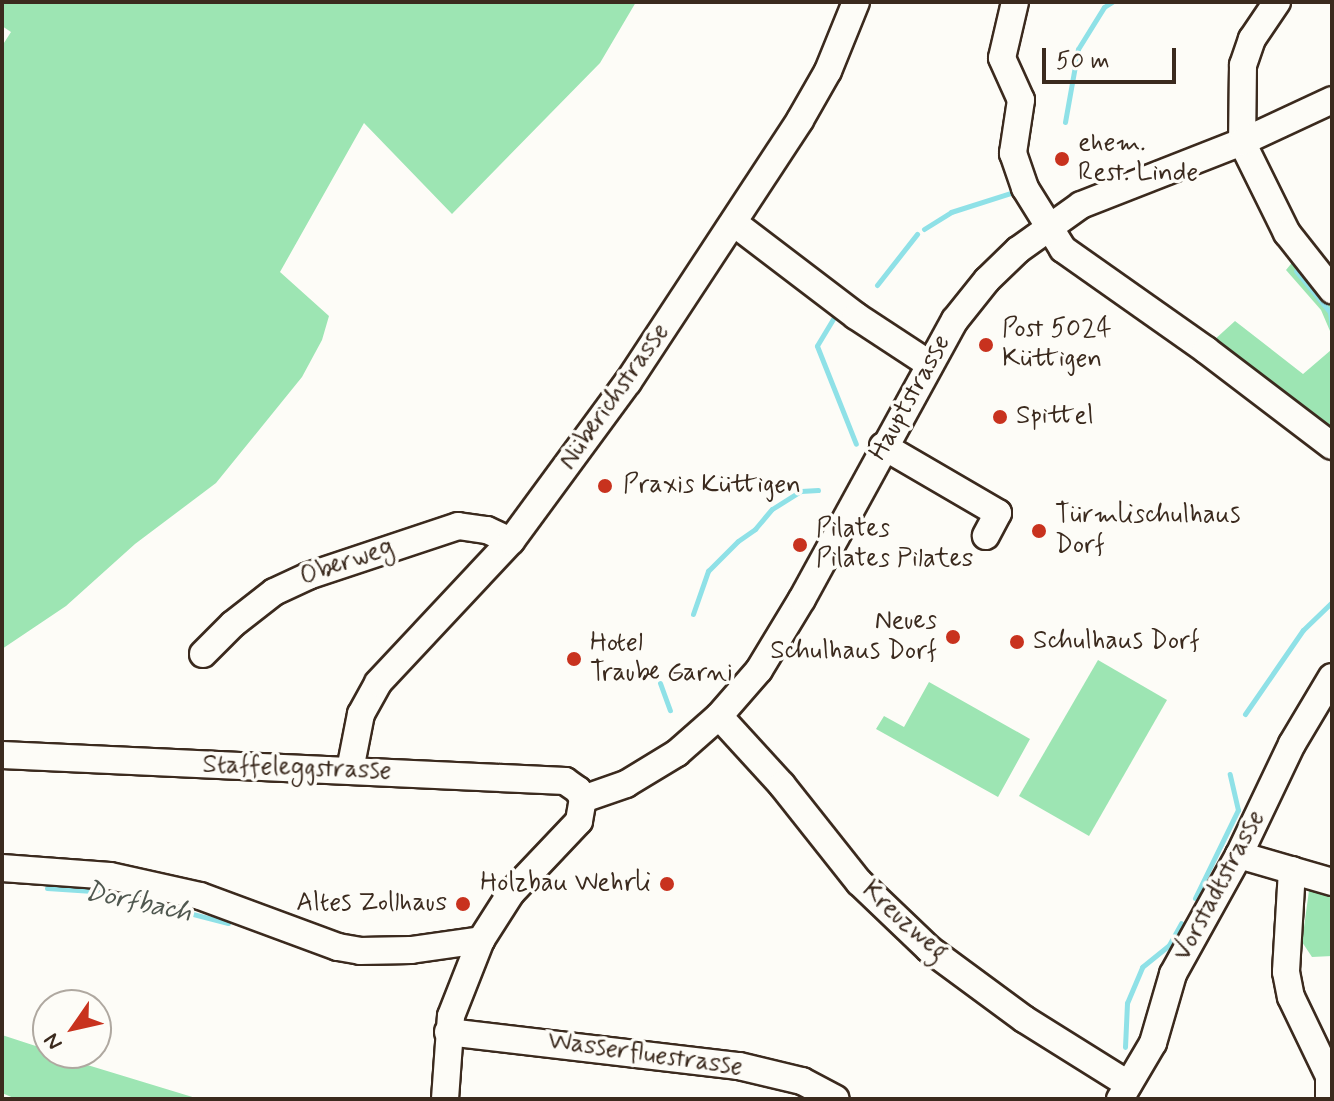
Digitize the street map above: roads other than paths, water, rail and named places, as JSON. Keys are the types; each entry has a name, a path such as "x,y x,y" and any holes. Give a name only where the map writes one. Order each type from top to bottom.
{"street":[{"name":"Nüberichstrasse","path":"350,770 361,714 378,683 511,541 628,382 734,223 828,71 856,2"},
{"path":"1015,2 1002,58 1021,100 1013,153 1025,188 1063,249 1206,350 1332,446"},
{"path":"1277,2 1252,39 1243,65 1242,142 1287,233 1332,290"},
{"name":"Hauptstrasse","path":"583,799 626,784 658,767 719,716 759,670 790,620 929,364 955,320 987,280 1049,225 1081,205 1242,142 1332,100"},
{"path":"734,223 856,316 929,364"},
{"path":"883,446 998,513 986,536"},
{"name":"Oberweg","path":"203,654 233,624 274,592 308,576 458,526 487,530 511,541"},
{"name":"Vorstadtstrasse","path":"1124,1091 1153,1043 1173,974 1239,855 1292,744 1332,677"},
{"name":"Kreuzweg","path":"719,716 790,794 859,882 929,949 1124,1091"},
{"name":"Staffeleggstrasse","path":"2,755 565,781 578,790 583,799"},
{"path":"445,1099 448,1032 457,998 481,940 511,893 579,821 583,799"},
{"path":"1239,855 1332,882"},
{"path":"2,868 110,876 140,882 200,896 338,947 360,951 411,950 481,940"},
{"path":"1292,870 1286,922 1288,985 1305,1032 1329,1076 1329,1099"},
{"name":"Wasserfluestrasse","path":"448,1032 739,1066 802,1081 836,1099"}],"waterway":[{"name":"Dorfbach","path":"1065,122 1078,49 1104,7 1112,2"},
{"name":"Dorfbach","path":"924,229 951,212 1011,193"},
{"name":"Dorfbach","path":"877,285 917,234"},
{"path":"1296,271 1330,312 1332,328"},
{"name":"Dorfbach","path":"833,319 817,346 856,444"},
{"name":"Dorfbach","path":"693,614 708,571 738,541 755,529 772,509 801,491 818,490"},
{"path":"1245,714 1303,630 1332,602"},
{"name":"Dorfbach","path":"660,683 670,710"},
{"path":"1195,898 1238,810 1230,774"},
{"name":"Dorfbach","path":"47,888 108,892 228,923"},
{"path":"1125,1047 1127,1003 1142,967 1169,945 1181,923"}],"place":[{"name":"ehem. Rest. Linde","path":"1062,159"},
{"name":"Post 5024 Küttigen","path":"986,345"},
{"name":"Spittel","path":"1000,417"},
{"name":"Praxis Küttigen","path":"605,486"},
{"name":"Türmlischulhaus Dorf","path":"1039,531"},
{"name":"Pilates Pilates Pilates","path":"800,545"},
{"name":"Neues Schulhaus Dorf","path":"953,637"},
{"name":"Schulhaus Dorf","path":"1017,642"},
{"name":"Hotel Traube Garni","path":"574,659"},
{"name":"Holzbau Wehrli","path":"667,884"},
{"name":"Altes Zollhaus","path":"463,904"}]}
